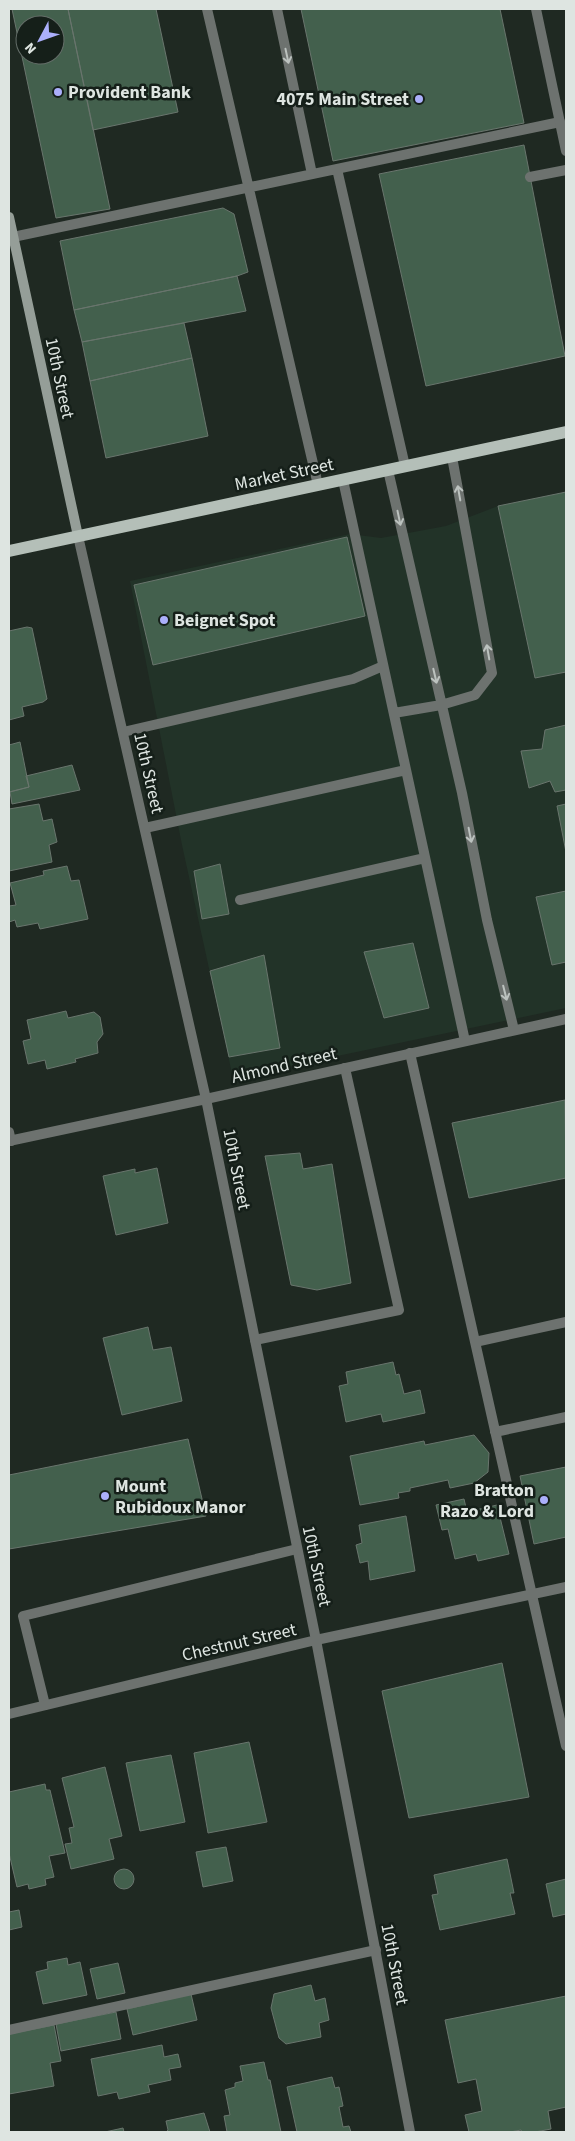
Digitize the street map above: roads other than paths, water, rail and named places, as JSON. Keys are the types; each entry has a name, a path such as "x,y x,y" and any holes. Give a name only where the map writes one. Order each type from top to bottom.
{"main road":[{"name":"Market Street","path":"9,551 566,432"}],"street":[{"path":"207,9 318,484"},
{"path":"277,9 312,174"},
{"path":"536,9 566,151"},
{"path":"13,244 312,174 560,122"},
{"path":"337,169 405,466"},
{"path":"530,177 566,170"},
{"name":"10th Street","path":"9,217 13,244 78,536 206,1099 316,1640 410,2132"},
{"path":"394,713 442,705 475,695 492,673 452,457"},
{"path":"388,470 462,793 487,920 514,1030"},
{"path":"344,480 465,1041"},
{"path":"123,732 353,680 383,666"},
{"path":"145,828 406,770"},
{"path":"240,900 425,858"},
{"name":"Almond Street","path":"9,1138 206,1099 566,1018"},
{"path":"410,1054 566,1746"},
{"path":"255,1340 399,1310 345,1068"},
{"path":"475,1342 566,1322"},
{"path":"495,1432 566,1418"},
{"path":"45,1705 22,1616 297,1549"},
{"name":"Chestnut Street","path":"9,1714 316,1640 566,1587"},
{"path":"9,2030 376,1950"}],"place":[{"name":"Provident Bank","path":"58,92"},
{"name":"4075 Main Street","path":"419,99"},
{"name":"Beignet Spot","path":"164,620"},
{"name":"Mount Rubidoux Manor","path":"105,1496"},
{"name":"Bratton Razo & Lord","path":"544,1500"}]}
